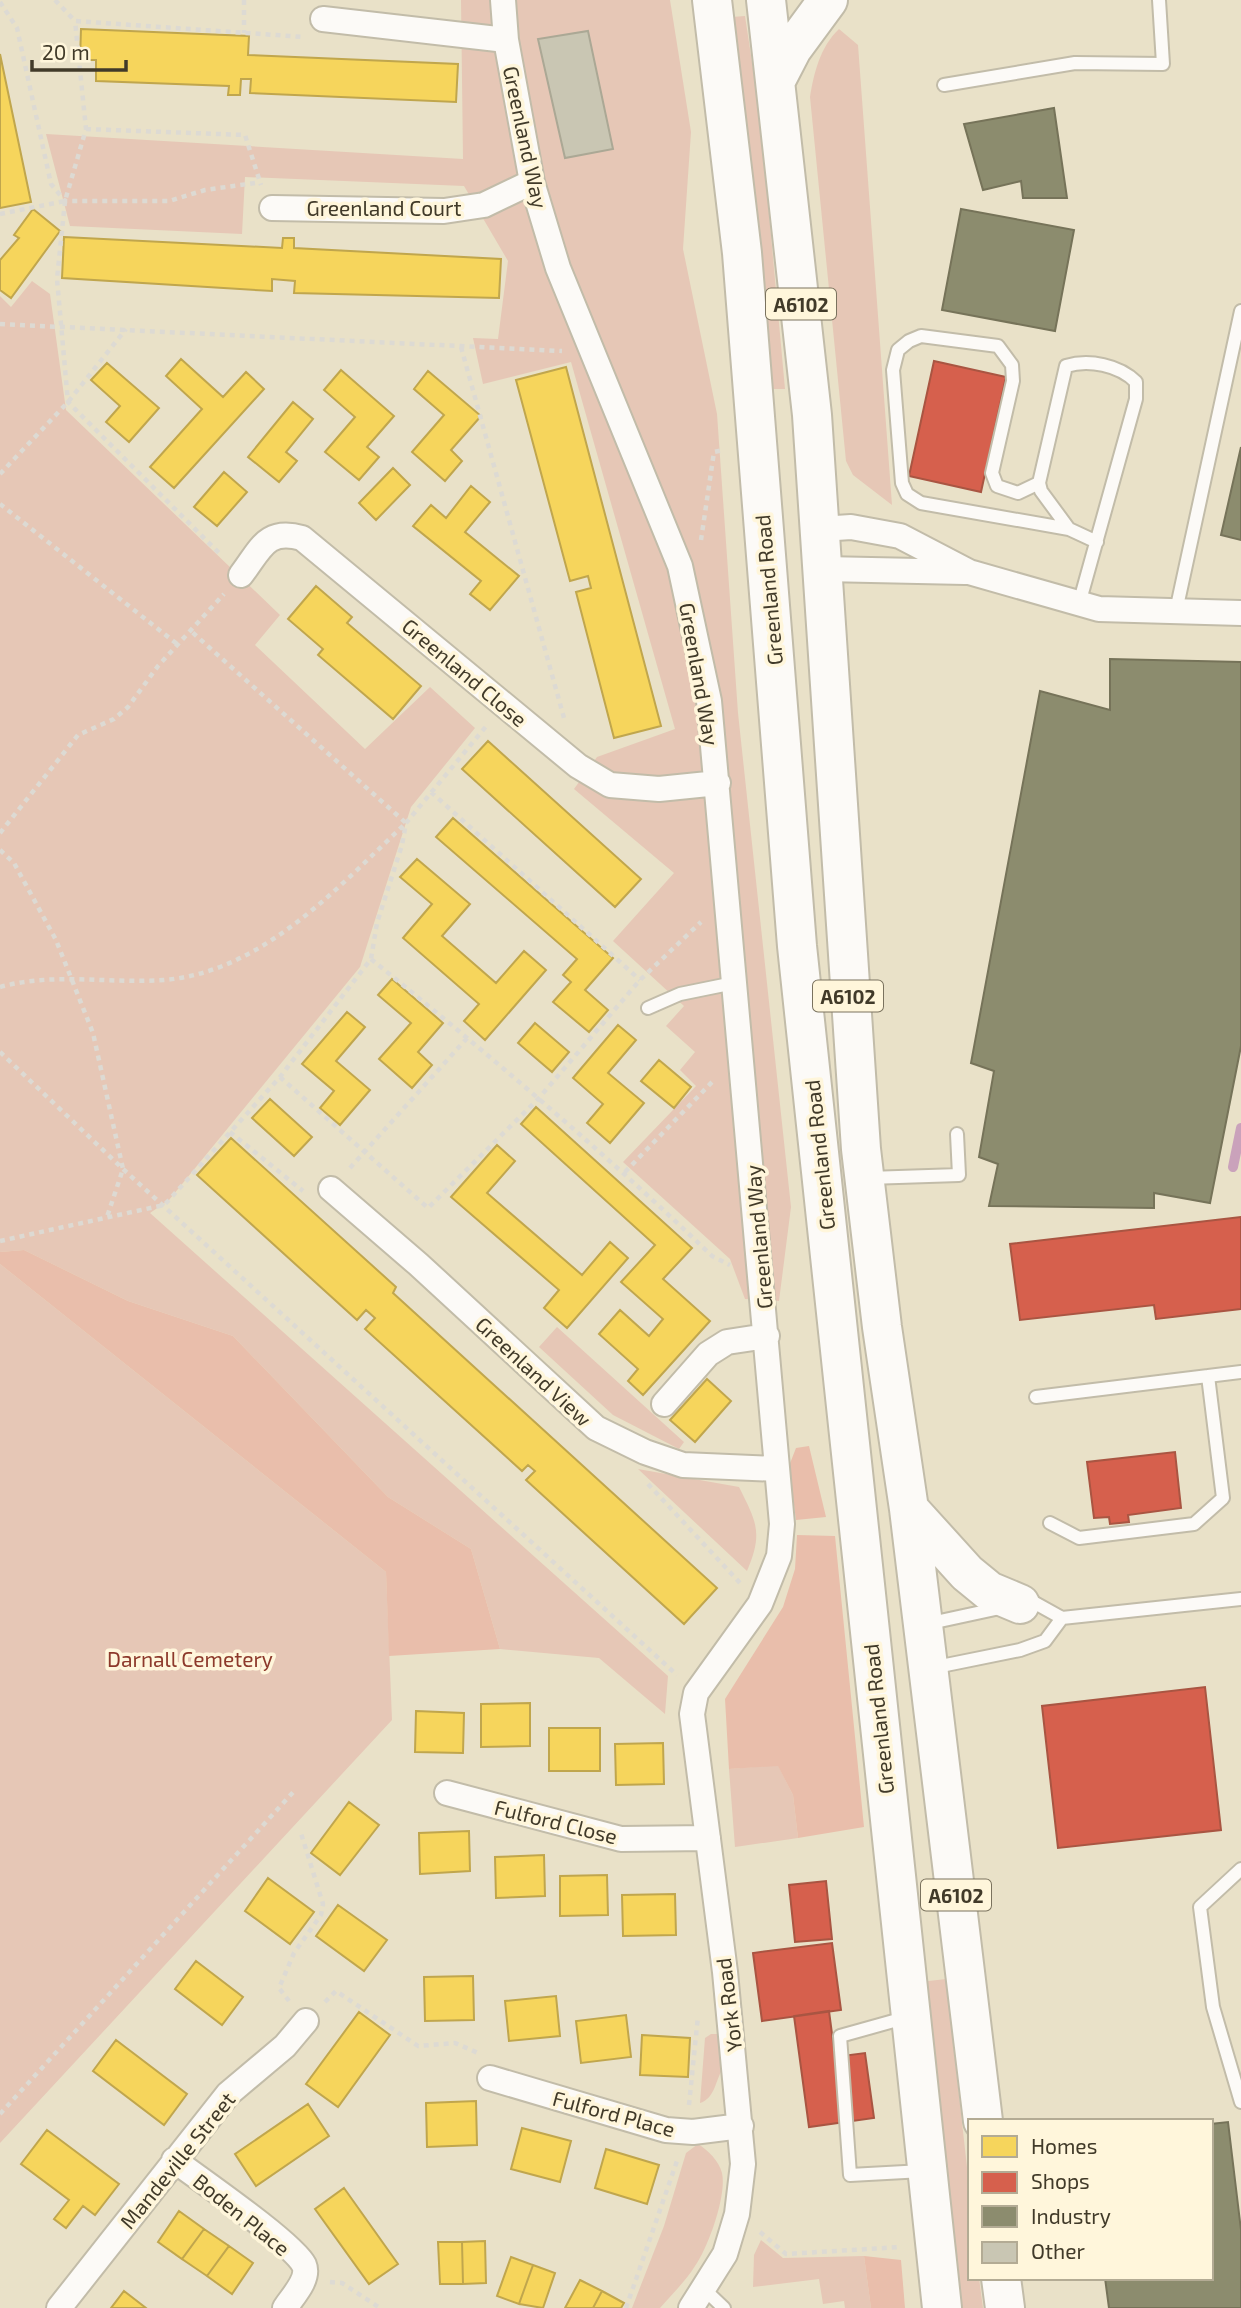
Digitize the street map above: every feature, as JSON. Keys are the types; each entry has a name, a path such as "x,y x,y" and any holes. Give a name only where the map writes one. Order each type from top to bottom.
{"highway":[{"name":"Greenland Road","path":"712,0 741,240 797,946 942,2308"},
{"name":"Greenland Road","path":"766,0 800,290 821,529 848,989 864,1178 909,1509 983,2119"},
{"path":"776,80 792,49 828,0"},
{"path":"765,552 787,538 821,529"},
{"path":"765,552 824,569"},
{"path":"909,1509 967,1573 989,1591 1020,1604"},
{"path":"922,1625 887,1643 872,1657 885,1666 929,1668"},
{"path":"1001,2280 1005,2308"}],"street":[{"name":"Greenland Way","path":"503,0 506,40 532,182 558,268 590,352 627,433 680,566 709,701 782,1524 779,1556 760,1604 696,1693"},
{"name":"Greenland Way","path":"323,19 506,40"},
{"name":"Greenland Court","path":"272,208 444,211 484,205 532,182"},
{"path":"821,529 851,527 900,536 969,572 1099,609 1241,613"},
{"name":"Greenland Close","path":"240,575 269,538 285,533 302,538 578,766 610,785 659,789 718,783"},
{"path":"824,569 969,572"},
{"name":"Greenland View","path":"331,1189 418,1264 596,1428 645,1452 683,1465 777,1469"},
{"name":"Greenland Way","path":"664,1404 708,1354 727,1342 767,1336"},
{"name":"York Road","path":"696,1693 692,1714 693,1739 708,1838 743,2164 737,2214 726,2254 698,2299"},
{"name":"Fulford Close","path":"447,1793 621,1839 708,1838"},
{"name":"Mandeville Street","path":"59,2308 228,2094 285,2046 306,2021"},
{"name":"Fulford Place","path":"490,2078 666,2130 693,2132 741,2126"},
{"name":"Boden Place","path":"174,2160 278,2239 304,2265 304,2278 285,2308"}],"lane":[{"path":"944,85 1075,62 1163,64 1159,0"},
{"path":"1176,611 1241,310"},
{"path":"1040,483 1018,493 1004,491 997,486 992,473 1013,381 1012,365 998,346 921,337 909,341 898,350 893,370 902,483 907,494 921,503 1069,529 1097,542"},
{"path":"1069,529 1041,491 1040,483 1066,366 1080,362 1125,370 1136,382 1136,399 1079,604"},
{"path":"648,1008 680,994 734,983"},
{"path":"864,1178 959,1175 957,1133"},
{"path":"1036,1398 1241,1372"},
{"path":"1050,1523 1079,1538 1194,1524 1223,1498 1208,1376"},
{"path":"922,1625 1020,1604 1035,1603 1062,1618 1241,1599"},
{"path":"929,1668 1020,1650 1045,1641 1062,1618"},
{"path":"1241,1869 1200,1907 1213,2007 1241,2102"},
{"path":"909,2017 840,2036 850,2175 927,2171"},
{"path":"698,2299 724,2308"}],"path":[{"path":"0,833 78,735 114,719 128,706 177,644 192,632 240,575 68,402 58,325 57,279 65,201 86,129 75,21 55,0"},
{"path":"244,0 244,33"},
{"path":"0,2 17,28 51,184 65,201"},
{"path":"75,21 319,38 323,19"},
{"path":"86,129 245,135 260,183 272,208"},
{"path":"0,214 65,201 169,201 205,190 260,183"},
{"path":"0,324 590,352"},
{"path":"0,474 68,402 127,328"},
{"path":"461,347 578,766"},
{"path":"680,566 697,565 714,452 756,446"},
{"path":"0,503 177,644"},
{"path":"192,632 405,823"},
{"path":"0,987 62,977 167,980 232,963 290,927 405,823 504,705"},
{"path":"431,792 640,980"},
{"path":"0,1241 163,1205 280,1077 370,959 405,823"},
{"path":"0,850 14,863 74,979 93,1033 123,1169 107,1217"},
{"path":"280,1077 428,1208 539,1098 640,980 727,898"},
{"path":"370,959 468,1037 625,1172 712,1256 762,1281"},
{"path":"230,1132 319,1204 468,1037"},
{"path":"0,1052 123,1169 696,1693"},
{"path":"625,1172 741,1052"},
{"path":"642,1477 760,1604"},
{"path":"0,2114 296,1789"},
{"path":"299,1830 324,1904 321,1915 295,1953 279,1988 306,2021 336,1991 418,2046 455,2043 497,2060 490,2078"},
{"path":"737,2214 786,2254 935,2245"},
{"path":"304,2278 342,2283 380,2308"}],"green space":[{"path":"461,0 670,0 691,132 683,249 717,414 738,713 791,1207 779,1301 745,1299 730,1259 623,1162 696,1086 680,1070 695,1052 666,1026 684,1006 613,941 674,873 574,789 597,757 675,729 571,362 483,384 473,338 498,339 508,261 464,186 245,177 242,234 70,226 46,134 463,159"},
{"path":"745,16 760,115 785,389 772,389 732,17"},
{"path":"839,29 858,45 892,505 853,475 846,461 810,97 823,52"},
{"path":"32,281 50,294 66,410 280,615 255,645 365,749 430,687 475,728 411,807 360,967 169,1200 150,1213 668,1676 665,1714 599,1658 500,1649 471,1549 388,1497 233,1336 128,1301 24,1250 0,1252 0,296 11,307"},
{"name":"Darnall Cemetery","path":"0,1264 386,1572 392,1720 0,2143"},
{"path":"557,1327 684,1442 679,1449 613,1415 539,1347"},
{"path":"638,1469 739,1487 756,1528 755,1547 747,1571"},
{"path":"778,1765 793,1795 798,1838 735,1847 729,1769"},
{"path":"946,1979 968,2176 968,2280 979,2280 983,2308 956,2308 920,1982"},
{"path":"711,2034 720,2034 724,2067 712,2093 700,2103 705,2038"},
{"path":"698,2144 713,2156 722,2173 722,2194 711,2234 691,2272 660,2308 632,2308 664,2226 686,2153"},
{"path":"761,2240 783,2258 864,2256 871,2308 845,2308 844,2301 823,2304 819,2279 753,2287 754,2255"}],"shaded area":[{"path":"24,1250 128,1301 233,1336 388,1497 471,1549 500,1649 389,1656 386,1572 0,1264 0,1252"},
{"path":"809,1446 826,1517 796,1520 789,1466 796,1448"},
{"path":"797,1535 835,1536 864,1827 798,1838 793,1795 778,1766 729,1769 725,1699 783,1607 795,1569"},
{"path":"864,2256 901,2260 905,2308 871,2308"}],"building: Homes":[{"path":"81,29 249,36 248,55 458,64 456,102 250,93 251,79 241,79 240,95 228,95 229,86 96,81 96,60 80,60"},
{"path":"0,54 31,202 0,208"},
{"path":"33,209 60,231 11,298 0,290 0,260 19,238 14,235"},
{"path":"64,237 282,248 283,238 294,238 294,248 501,259 499,298 294,293 295,281 272,279 272,291 62,278"},
{"path":"181,359 223,397 246,372 264,389 174,488 150,467 202,409 166,376"},
{"path":"107,363 159,408 129,442 106,422 120,406 91,380"},
{"path":"566,367 661,726 614,738 576,592 591,588 588,576 570,581 516,380"},
{"path":"341,370 394,416 367,447 379,457 359,480 325,452 355,417 324,390"},
{"path":"428,371 481,416 451,450 462,461 445,481 412,452 444,415 414,389"},
{"path":"293,402 313,419 286,452 297,461 279,482 248,457"},
{"path":"393,468 410,485 376,520 359,503"},
{"path":"224,472 247,492 217,526 194,507"},
{"path":"471,486 490,502 465,532 519,576 490,610 470,594 481,581 413,526 431,505 446,518"},
{"path":"316,586 352,617 347,623 421,686 393,719 318,655 323,649 288,619"},
{"path":"488,741 641,879 615,907 462,769"},
{"path":"453,818 613,958 585,990 608,1010 589,1032 553,1002 571,982 563,975 577,959 436,837"},
{"path":"417,859 470,904 442,936 496,983 524,951 546,970 485,1040 464,1021 479,1004 403,938 432,904 400,877"},
{"path":"392,979 443,1023 418,1052 432,1065 412,1088 379,1059 411,1023 378,995"},
{"path":"347,1012 365,1027 336,1061 370,1090 340,1125 320,1108 334,1091 302,1064"},
{"path":"535,1023 569,1052 552,1072 518,1043"},
{"path":"618,1025 636,1040 608,1073 644,1103 610,1143 587,1123 603,1104 573,1078"},
{"path":"659,1060 691,1087 674,1108 641,1081"},
{"path":"270,1099 312,1137 294,1156 252,1118"},
{"path":"536,1107 692,1248 663,1279 710,1321 643,1395 628,1381 638,1369 599,1334 620,1310 649,1336 663,1319 621,1282 655,1245 521,1124"},
{"path":"231,1138 396,1287 393,1293 717,1588 684,1624 526,1480 535,1471 528,1465 522,1471 365,1329 375,1318 366,1310 357,1320 197,1175"},
{"path":"497,1145 515,1161 487,1193 582,1275 610,1242 628,1258 567,1328 544,1308 559,1290 451,1197"},
{"path":"707,1379 731,1401 695,1442 670,1420"},
{"path":"530,1703 530,1746 481,1747 481,1704"},
{"path":"416,1711 464,1713 463,1753 415,1752"},
{"path":"549,1728 600,1728 600,1771 549,1771"},
{"path":"663,1743 664,1784 616,1785 615,1744"},
{"path":"349,1802 379,1825 340,1875 311,1853"},
{"path":"469,1831 470,1871 420,1874 419,1833"},
{"path":"544,1855 545,1896 496,1898 495,1857"},
{"path":"607,1875 608,1915 560,1916 560,1876"},
{"path":"268,1878 314,1912 290,1944 245,1911"},
{"path":"675,1894 676,1935 623,1936 622,1895"},
{"path":"338,1905 387,1940 364,1971 316,1936"},
{"path":"196,1961 243,1997 222,2025 175,1989"},
{"path":"473,1976 474,2020 425,2021 424,1977"},
{"path":"556,1996 560,2036 509,2041 505,2001"},
{"path":"359,2012 390,2035 338,2107 306,2084"},
{"path":"626,2015 631,2057 581,2063 576,2021"},
{"path":"642,2035 690,2038 688,2077 640,2075"},
{"path":"116,2040 187,2094 164,2125 93,2071"},
{"path":"476,2101 477,2145 427,2147 426,2103"},
{"path":"308,2104 329,2136 256,2186 235,2154"},
{"path":"522,2128 571,2141 560,2182 511,2169"},
{"path":"47,2130 119,2184 95,2215 83,2206 66,2228 54,2219 69,2200 21,2164"},
{"path":"606,2149 659,2165 647,2204 595,2188"},
{"path":"344,2188 398,2264 369,2284 315,2209"},
{"path":"179,2211 204,2229 182,2259 158,2242"},
{"path":"204,2229 229,2246 207,2276 182,2259"},
{"path":"485,2241 486,2283 463,2284 462,2242"},
{"path":"438,2242 462,2242 463,2284 440,2284"},
{"path":"229,2246 253,2263 232,2294 207,2276"},
{"path":"511,2257 533,2265 519,2304 497,2296"},
{"path":"533,2265 555,2273 543,2308 519,2304"},
{"path":"580,2280 602,2291 593,2308 565,2308"},
{"path":"124,2291 146,2308 111,2308"},
{"path":"602,2291 624,2303 621,2308 593,2308"}],"building: Shops":[{"path":"934,361 1006,377 981,492 909,476"},
{"path":"1241,1217 1241,1309 1156,1319 1154,1305 1020,1320 1010,1244"},
{"path":"1175,1452 1181,1508 1128,1515 1129,1522 1110,1524 1109,1517 1094,1518 1087,1462"},
{"path":"1205,1687 1221,1830 1058,1848 1042,1706"},
{"path":"826,1881 832,1939 795,1942 789,1885"},
{"path":"832,1943 841,2010 762,2021 753,1953"},
{"path":"829,2011 835,2057 865,2053 874,2118 809,2127 794,2016"}],"building: Industry":[{"path":"1054,108 1067,198 1023,198 1021,181 983,190 964,124"},
{"path":"961,209 1074,230 1055,331 942,310"},
{"path":"1241,447 1241,540 1221,535"},
{"path":"1110,659 1241,662 1241,1046 1210,1203 1154,1193 1154,1208 989,1206 998,1164 979,1157 994,1071 971,1063 1040,691 1110,710"},
{"path":"1228,2122 1241,2230 1241,2308 1109,2308 1105,2280 1213,2280 1213,2124"}],"building: Other":[{"path":"588,31 613,149 565,158 538,39"}],"waterway":[{"path":"1233,1167 1241,1128"}]}
